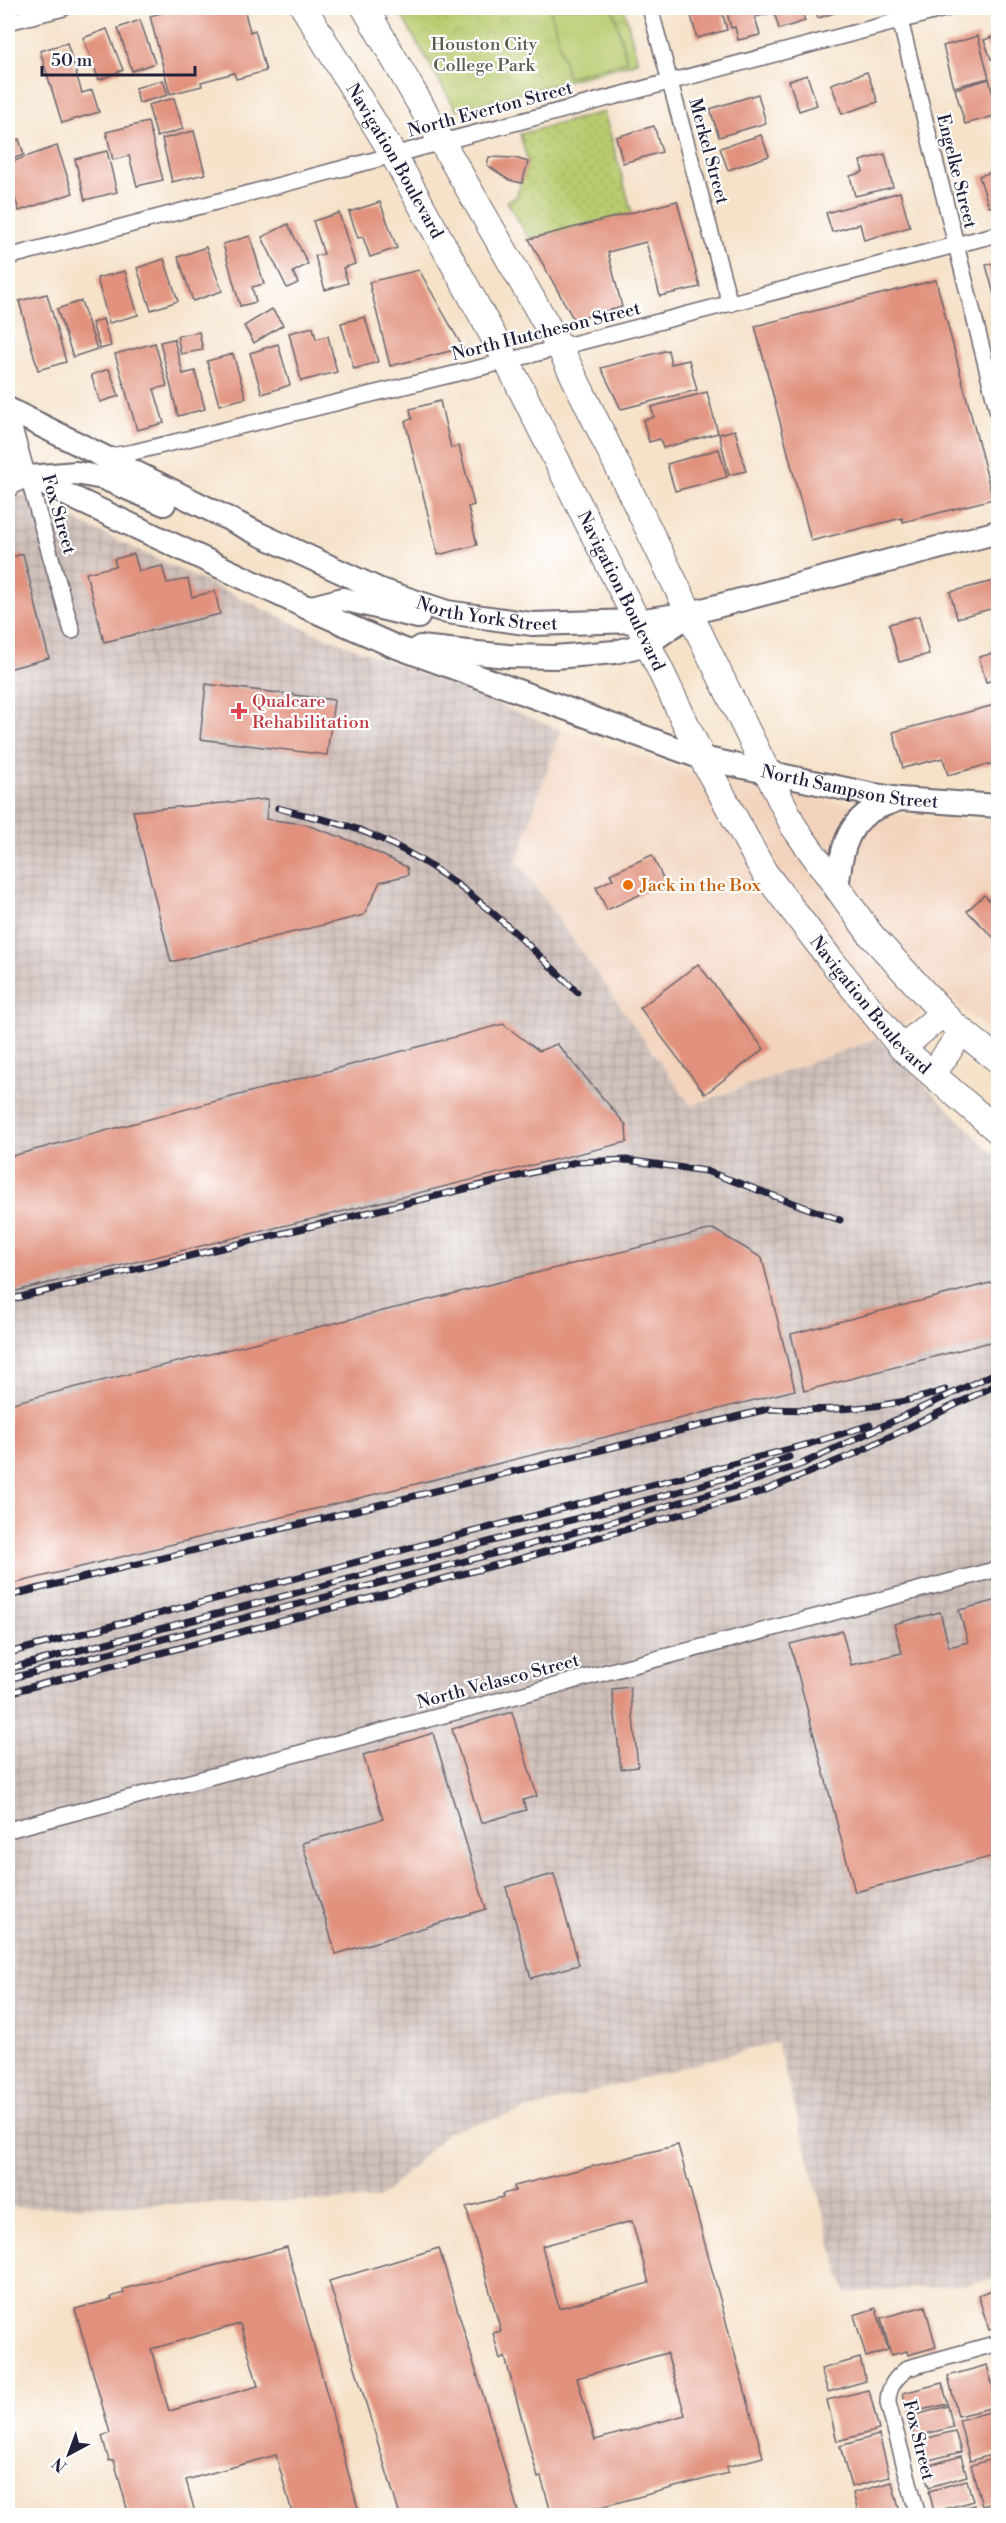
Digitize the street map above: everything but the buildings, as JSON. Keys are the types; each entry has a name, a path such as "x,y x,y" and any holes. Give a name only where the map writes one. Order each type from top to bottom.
{"main road":[{"name":"Navigation Boulevard","path":"304,8 393,154 507,361 702,758 764,872 902,1048 999,1131"},
{"path":"365,8 560,348 794,827 837,890 871,934 943,1013 999,1060"},
{"name":"North York Street","path":"8,409 101,458 378,589 447,612 532,624 642,632 691,613 999,532"},
{"path":"8,467 394,646 702,758"},
{"path":"28,477 76,473 104,478 174,508 257,533"},
{"path":"308,608 343,599 415,617 483,617"},
{"path":"394,646 507,656 555,657 615,652 642,632"},
{"name":"North Sampson Street","path":"702,758 900,799 999,806"},
{"path":"837,890 842,851 851,832 868,813 900,799"},
{"path":"902,1048 943,1013"},
{"path":"933,1074 962,1031"}],"street":[{"path":"8,22 64,8"},
{"name":"Merkel Street","path":"650,8 730,304"},
{"name":"North Everton Street","path":"8,257 670,82 898,14 948,8"},
{"name":"Engelke Street","path":"898,14 999,413"},
{"name":"North Hutcheson Street","path":"101,458 134,452 560,348 999,234"},
{"name":"Fox Street","path":"8,409 72,631"},
{"path":"8,490 28,477"},
{"name":"North Velasco Street","path":"8,1830 999,1569"},
{"name":"Fox Street","path":"918,2516 888,2403 888,2392 898,2375 908,2368 999,2343"}],"shaded area":[{"path":"8,489 310,631 560,730 517,861 691,1106 878,1038 998,1159 998,2278 969,2284 845,2293 777,2042 449,2131 379,2199 8,2208"},
{"path":"560,730 677,769 732,775 800,795 911,817 998,821 998,1040 950,997 878,1038 691,1106 517,860"}],"green space":[{"name":"Houston City College Park","path":"397,8 624,8 638,62 456,110"},
{"path":"550,8 613,8 627,61 568,77"},
{"path":"604,112 632,213 529,239 507,201 516,197 528,162 520,134"}],"railway":[{"path":"278,808 362,831 423,861 451,880 504,923 577,992"},
{"path":"8,1300 576,1162 626,1160 706,1171 840,1220"},
{"path":"8,1679 562,1536 750,1482 802,1464 998,1372"},
{"path":"8,1693 523,1558 761,1492 854,1454 998,1384"},
{"path":"8,1596 768,1409 858,1408 902,1402 945,1390"},
{"path":"8,1653 809,1444 870,1425"},
{"path":"8,1669 677,1492 789,1457"}],"place":[{"name":"Qualcare Rehabilitation","path":"239,711"},
{"name":"Jack in the Box","path":"628,885"}]}
